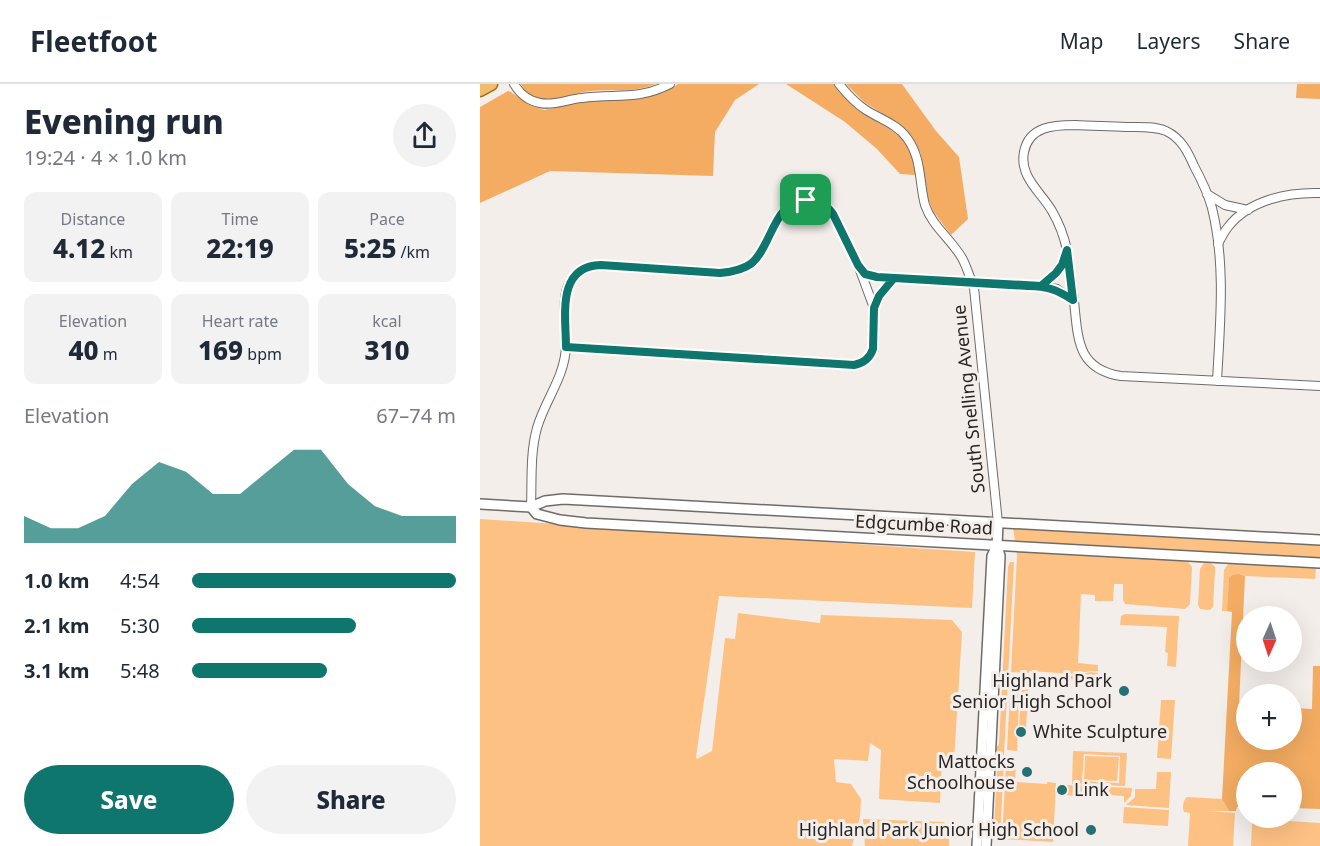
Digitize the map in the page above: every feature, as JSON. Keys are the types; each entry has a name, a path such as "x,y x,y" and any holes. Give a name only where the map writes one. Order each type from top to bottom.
{"main road":[{"path":"480,90 490,84"}],"street":[{"path":"514,84 523,96 546,104 589,97 642,95 670,84"},
{"name":"South Snelling Avenue","path":"839,84 860,106 896,127 913,147 917,158 921,188 930,216 962,258 976,297 998,524 997,546 1000,556 986,846"},
{"path":"1217,381 1221,306 1218,245 1207,194 1186,150 1174,136 1166,131 1151,128 1060,125 1045,128 1032,136 1024,152 1025,169 1027,177 1044,198 1064,236 1077,335 1087,359 1101,371 1121,376 1217,381 1320,386"},
{"path":"1218,245 1227,228 1248,210 1281,196 1296,193 1320,193"},
{"path":"1207,194 1225,205 1248,210"},
{"path":"531,507 536,432 564,365 565,297 569,283 581,271 601,265 720,273 734,271 753,262 764,247 782,212 794,201 812,200 821,202 833,214 858,265 874,308"},
{"path":"1041,286 1062,265 1067,250"},
{"path":"858,265 865,274 877,277 1041,286 1057,289 1073,300"},
{"path":"566,347 854,365 863,363 871,355 874,308 879,296 894,278"},
{"name":"Edgcumbe Road","path":"480,504 531,507 545,501 562,499 1320,540"},
{"name":"Edgcumbe Road","path":"531,507 537,514 586,523 1320,563"},
{"name":"South Snelling Avenue","path":"977,846 992,556 997,546"}],"shaded area":[{"path":"521,84 656,84 632,90 591,91 550,99 531,94"},
{"path":"678,84 759,84 735,100 715,132 713,176 550,171 480,203 480,107 508,91 528,104 544,110 586,101 639,99 665,92"},
{"path":"786,84 834,84 855,107 892,131 905,143 914,162 916,175 900,174 877,149 845,122"},
{"path":"846,84 902,84 936,131 959,157 968,219 951,235 933,211 928,198 921,154 911,135 902,126 864,102"},
{"path":"1297,84 1320,84 1320,99 1296,98"},
{"path":"480,519 975,552 972,608 719,596 696,757 697,759 712,751 725,638 735,639 738,613 820,623 821,615 952,620 962,632 954,761 942,761 940,803 879,799 881,750 870,743 868,761 834,760 836,782 851,784 861,799 860,817 852,846 480,846"},
{"path":"1012,521 1320,537 1320,569 1316,569 1315,579 1239,574 1229,579 1227,611 1222,611 1224,570 1228,564 1211,563 1215,571 1213,607 1210,610 1200,609 1198,605 1200,569 1204,563 1188,562 1192,567 1190,604 1185,609 1125,604 1123,584 1114,584 1113,601 1095,601 1095,595 1081,594 1078,663 1098,665 1098,671 1075,674 1011,672 1017,555"},
{"path":"1010,562 1014,562 1004,755 994,755 999,744"},
{"path":"1233,575 1245,576 1244,606 1236,606 1236,672 1241,672 1240,684 1236,684 1236,750 1302,750 1302,708 1312,709 1313,666 1320,666 1320,809 1302,808 1302,762 1236,762 1236,811 1229,811 1222,799 1232,612 1227,611 1229,578"},
{"path":"1125,614 1179,616 1176,667 1167,666 1168,653 1165,652 1167,627 1120,625 1121,616"},
{"path":"1098,673 1098,681 1067,679 1071,676"},
{"path":"1011,676 1020,676 1017,751 1007,750"},
{"path":"1022,676 1029,676 1026,729 1019,728"},
{"path":"1161,700 1175,700 1171,759 1157,758"},
{"path":"1073,751 1127,753 1125,786 1072,784","holes":["1084,754 1120,756 1119,783 1082,781"]},
{"path":"1085,756 1119,757 1117,781 1084,780"},
{"path":"994,758 1004,759 1000,839 990,839 990,833 994,827 997,770"},
{"path":"1006,764 1016,764 1016,782 1056,783 1053,842 1002,839"},
{"path":"1157,772 1171,772 1169,808 1126,805 1135,797 1135,789 1156,789"},
{"path":"1065,785 1132,788 1131,796 1124,803 1124,796 1065,795"},
{"path":"1187,797 1222,799 1229,811 1208,811 1235,813 1233,846 1188,846 1190,813 1184,812 1183,806"},
{"path":"1124,807 1169,810 1168,826 1123,823"},
{"path":"863,819 944,822 949,828 949,846 865,846"},
{"path":"1302,822 1320,823 1320,846 1251,846 1252,828 1302,828"}],"place":[{"name":"Highland Park Senior High School","path":"1124,691"},
{"name":"White Sculpture","path":"1021,732"},
{"name":"Mattocks Schoolhouse","path":"1027,772"},
{"name":"Link","path":"1062,790"},
{"name":"Highland Park Junior High School","path":"1091,830"}],"route":[{"path":"806,200 794,201 782,212 764,247 753,262 734,271 720,273 595,265 581,271 569,283 565,297 566,347 854,365 863,363 871,355 874,308 885,287 894,278 1028,286 1041,286 1057,289 1073,300 1067,250 1062,265 1041,286 1028,286 972,282 877,277 865,274 847,245 829,208 821,202 806,200"}]}
